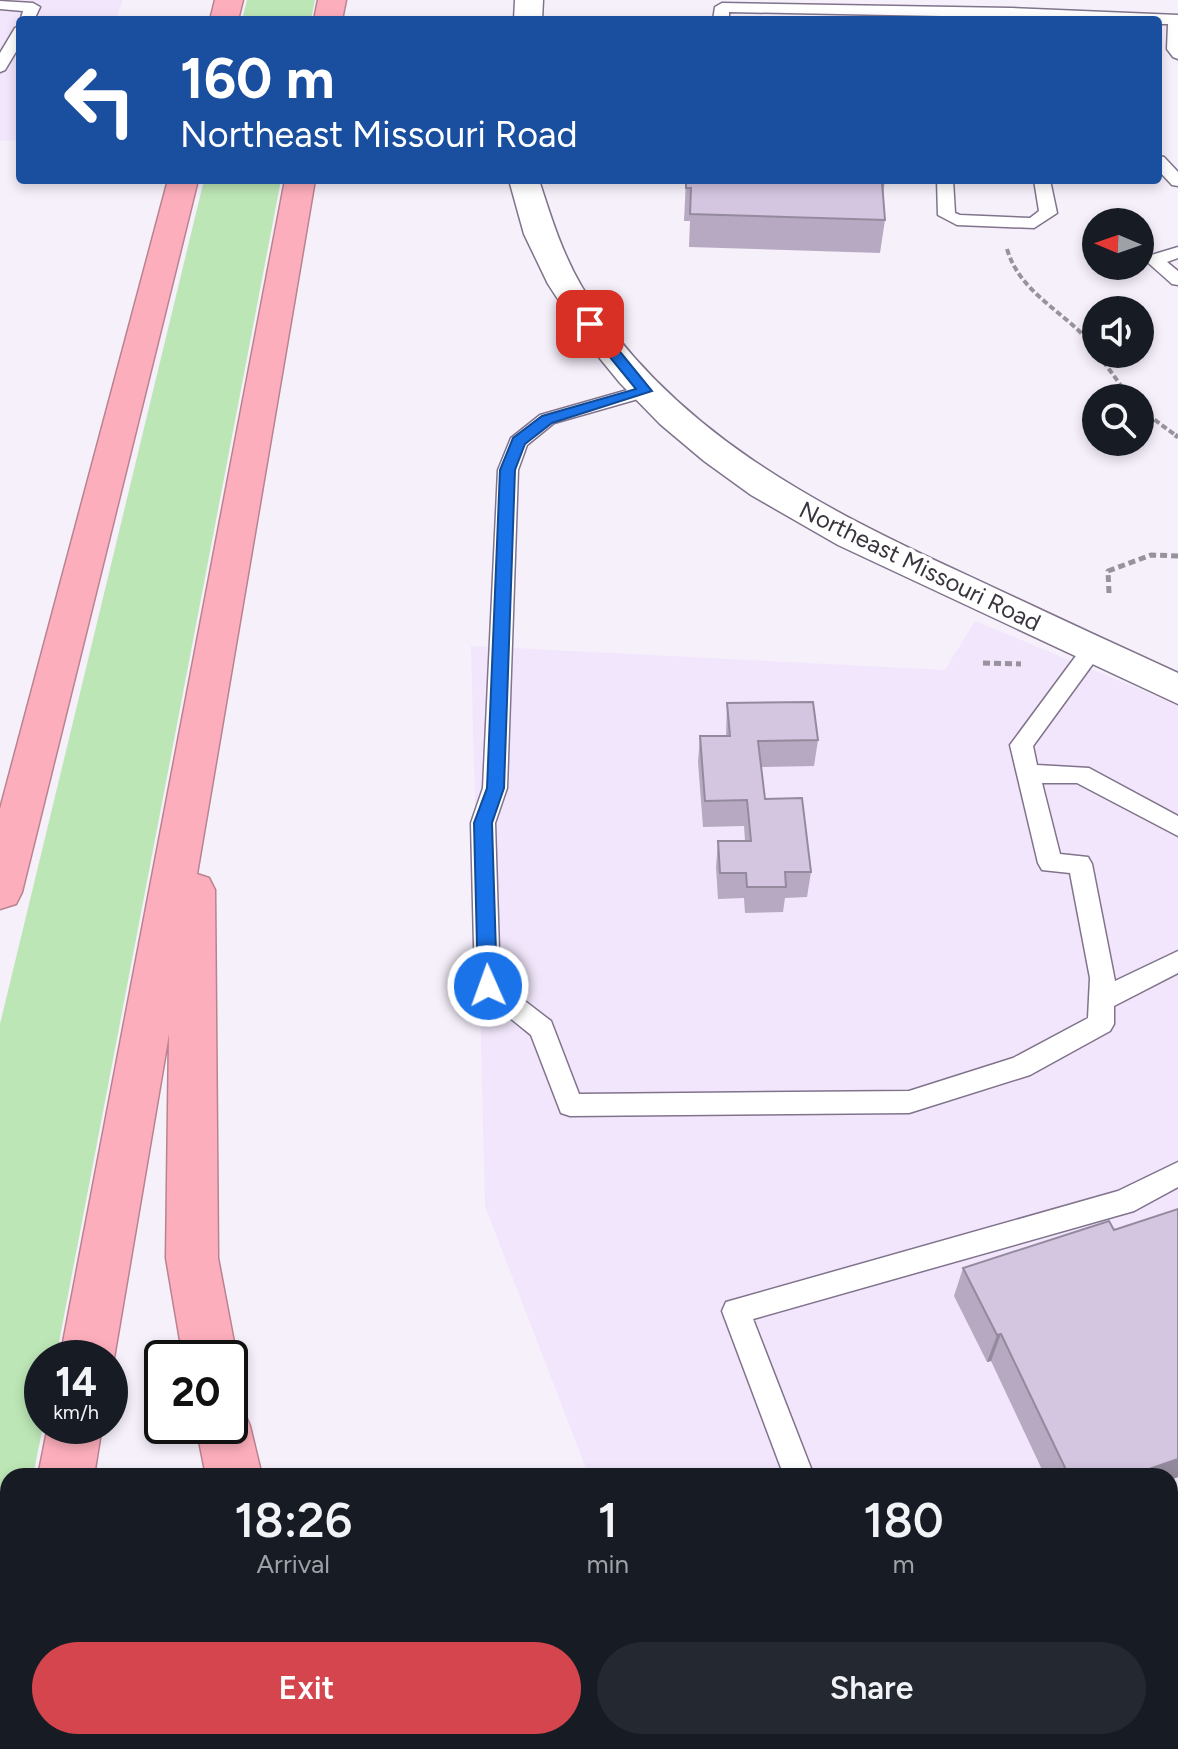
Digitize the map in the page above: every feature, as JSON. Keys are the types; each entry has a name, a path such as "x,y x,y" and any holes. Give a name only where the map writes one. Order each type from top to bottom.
{"highway":[{"path":"0,892 182,184"},
{"path":"90,1340 299,184"},
{"path":"0,789 68,623"},
{"path":"194,772 192,1258 207,1340"},
{"path":"67,1468 72,1444"},
{"path":"227,1444 232,1468"}],"street":[{"name":"Northeast Missouri Road","path":"525,184 533,219 550,260 599,336 645,391 692,432 809,514 1178,690"}],"lane":[{"path":"0,5 33,7 28,16"},
{"path":"721,16 722,7 1017,16"},
{"path":"1177,20 1175,49 1178,54"},
{"path":"0,67 16,38"},
{"path":"1164,164 1178,181"},
{"path":"945,184 947,215 957,220 1034,223 1048,213 1043,184"},
{"path":"1178,252 1154,260 1178,280"},
{"path":"645,391 547,419 518,442 508,470 495,788 483,823 488,986 542,1029 570,1105 909,1102 1021,1067 1101,1024 1103,978 1080,864 1050,863 1021,745 1092,650"},
{"path":"1028,774 1081,774 1178,827"},
{"path":"1102,1000 1178,961"},
{"path":"796,1468 736,1311 1124,1202 1178,1174"}],"path":[{"path":"1002,222 1008,257 1018,279 1082,330"},
{"path":"1154,419 1178,437"},
{"path":"1109,593 1108,571 1143,556 1167,552 1178,556"},
{"path":"983,663 1021,664"}],"shaded area":[{"path":"0,0 123,0 117,16 16,16 16,140 0,141"},
{"path":"975,621 1178,705 1178,1468 586,1468 485,1206 471,646 945,670"}],"green space":[{"path":"247,0 315,0 312,16 243,16"},
{"path":"203,184 280,184 59,1340 24,1340 24,1444 39,1444 35,1468 0,1468 0,1024"}],"building":[{"path":"686,184 882,184 885,220 690,214 691,188 686,188"},
{"path":"813,702 818,740 758,741 765,799 802,798 811,872 785,872 786,887 747,887 746,873 720,873 718,841 751,841 747,800 705,801 700,736 730,736 727,703"},
{"path":"1178,1209 1178,1459 1152,1468 1065,1468 1001,1334 997,1335 963,1268 1109,1221 1114,1230"}],"route":[{"path":"488,986 483,823 495,788 508,470 518,442 547,419 645,391 590,324"}]}
